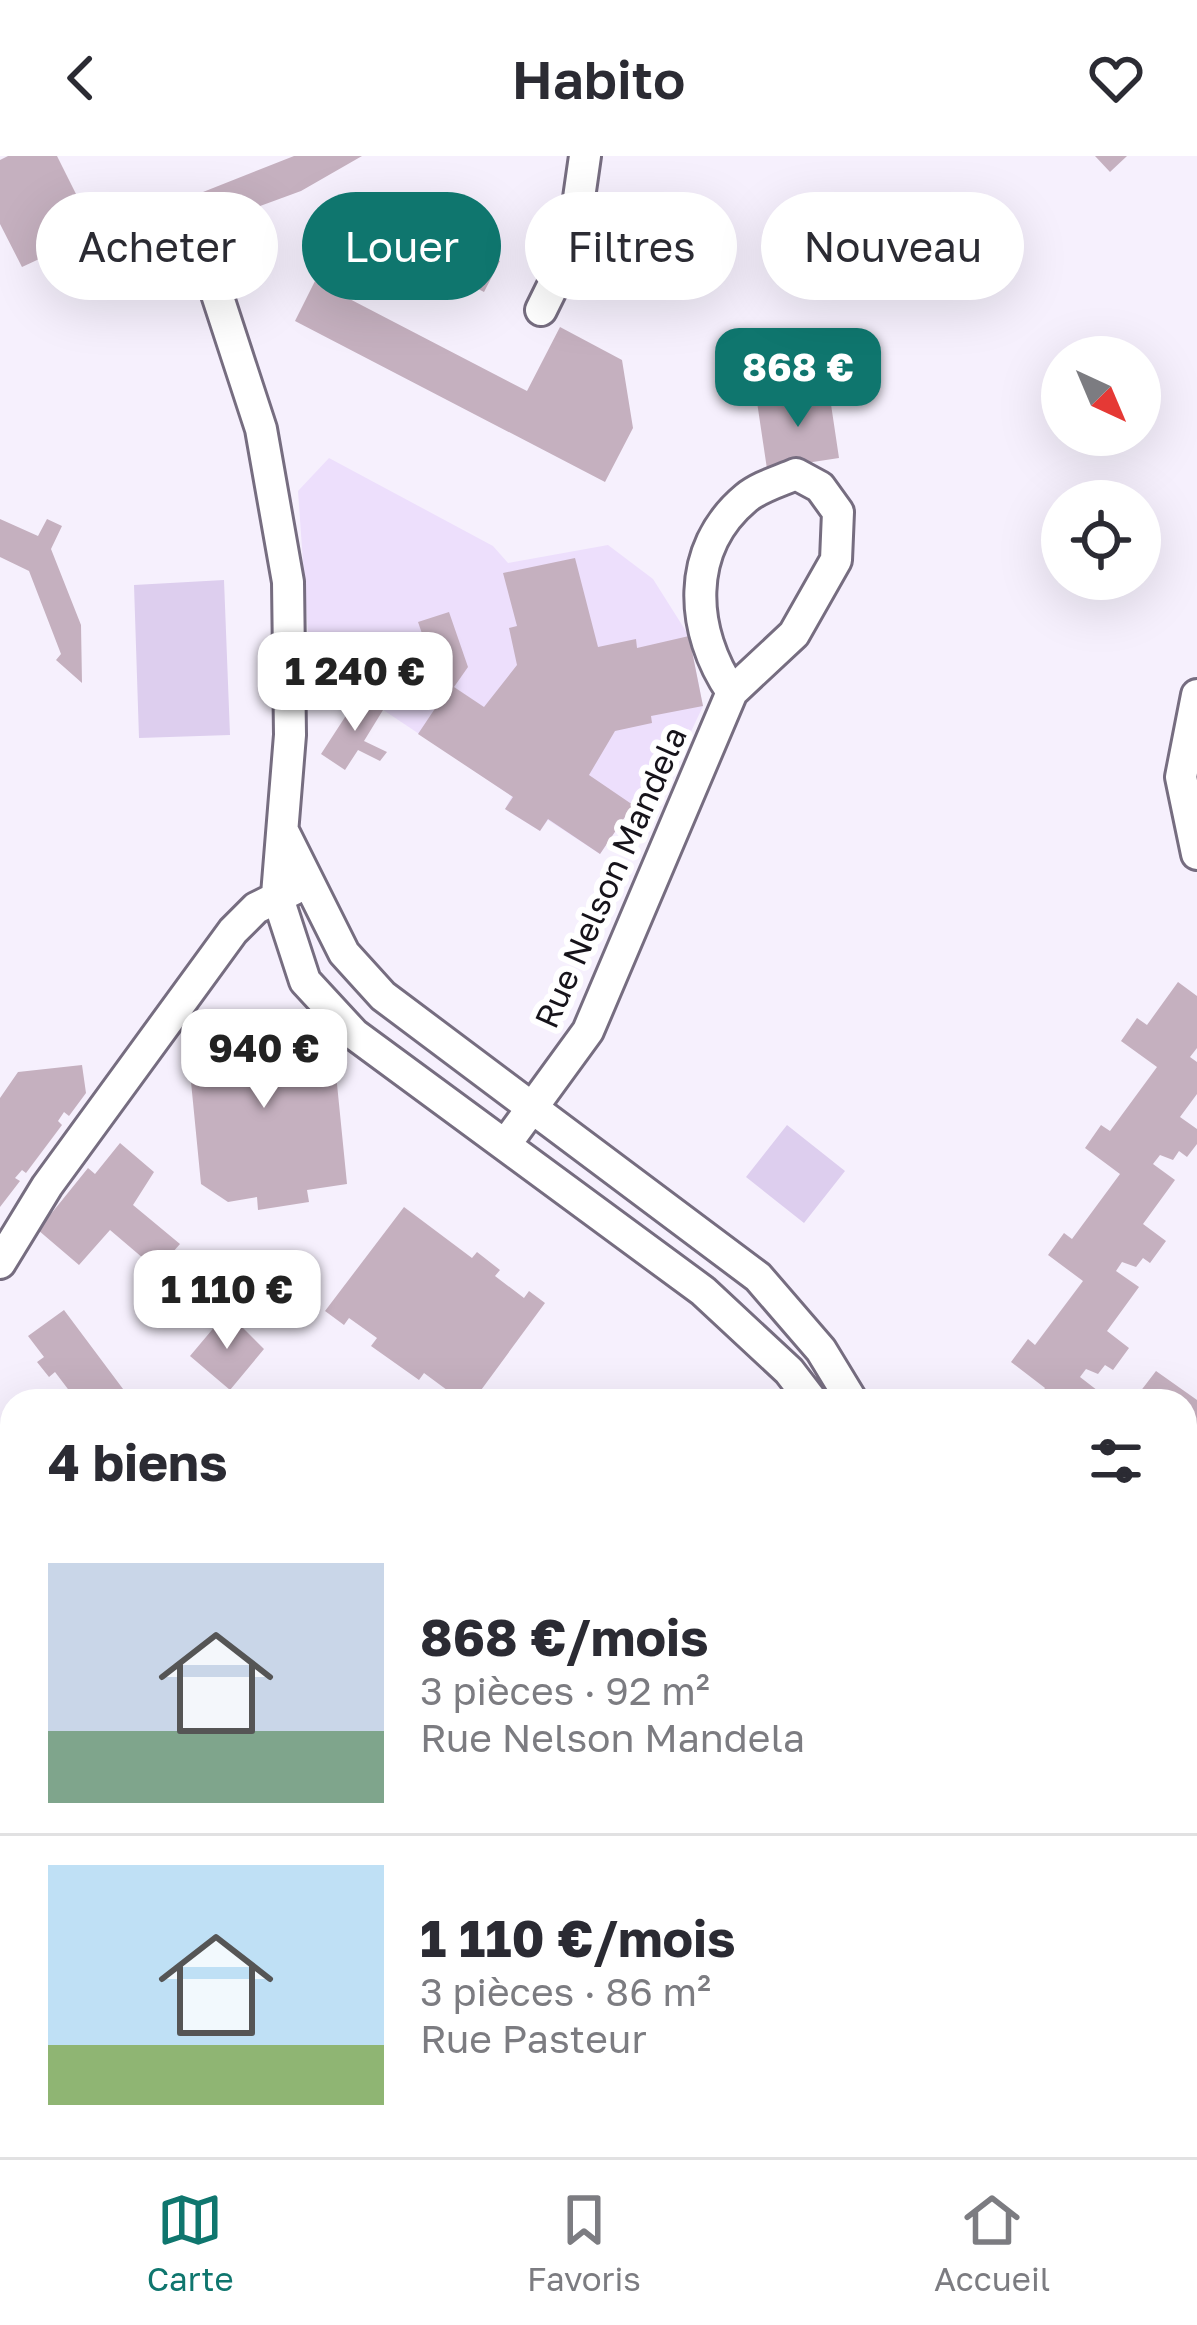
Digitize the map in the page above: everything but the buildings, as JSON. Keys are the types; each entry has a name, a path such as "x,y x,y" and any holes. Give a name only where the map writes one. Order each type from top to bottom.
{"street":[{"path":"542,310 572,247 585,156"},
{"path":"219,300 261,428 288,582 290,736 281,827 305,981 354,1034 703,1291 803,1389"},
{"name":"Rue Nelson Mandela","path":"505,1145 588,1031 732,692 794,634 836,560 838,512 820,488 796,474 748,496 716,531 697,618 715,668 732,692"},
{"path":"1197,695 1181,777 1197,854"},
{"path":"291,890 383,996 758,1277 820,1350 844,1389"},
{"path":"0,1263 47,1186 233,931 291,890"}],"shaded area":[{"path":"329,458 493,546 508,563 608,545 653,579 689,636 703,706 666,785 630,809 600,854 548,820 540,831 505,809 512,796 310,661 298,491"},
{"path":"224,580 230,735 139,738 134,585"},
{"path":"787,1125 845,1171 804,1223 746,1177"}]}
